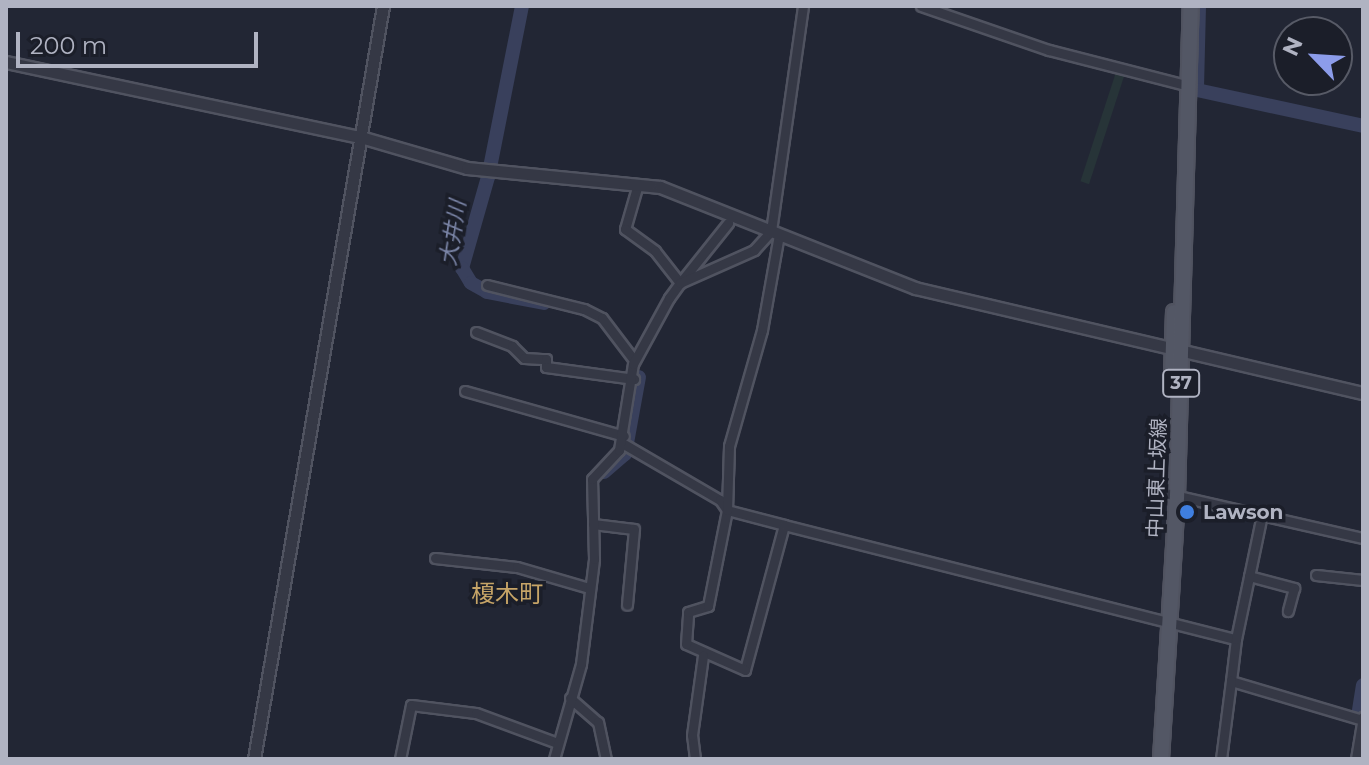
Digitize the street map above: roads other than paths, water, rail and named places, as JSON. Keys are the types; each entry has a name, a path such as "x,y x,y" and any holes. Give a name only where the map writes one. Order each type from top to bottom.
{"main road":[{"name":"中山東上坂線","path":"1183,6 1185,85"},
{"name":"中山東上坂線","path":"1161,759 1173,495 1185,85 1191,6"},
{"name":"中山東上坂線","path":"1153,759 1167,622"}],"street":[{"path":"254,759 364,138 383,6"},
{"path":"784,525 745,670 703,656 686,644 688,612 708,606 727,510 729,446 762,330 803,6"},
{"path":"921,6 1049,50 1185,85"},
{"path":"6,62 364,138 437,162 490,171 638,184 682,193 915,288 1363,393"},
{"path":"638,184 625,229 655,251 680,283"},
{"path":"554,759 581,664 593,524 592,479 625,442 634,360 680,283 728,223"},
{"path":"680,283 754,250 775,233"},
{"path":"487,285 584,309 602,318 634,360"},
{"path":"476,332 512,346 524,358 546,359 546,367 634,379"},
{"path":"465,391 625,442 720,500 727,510 1236,639"},
{"path":"1173,495 1363,538"},
{"path":"1221,759 1236,639 1262,515"},
{"path":"593,524 634,529 627,605"},
{"path":"435,558 517,567 589,588"},
{"path":"1316,575 1363,580"},
{"path":"1249,576 1294,588 1288,611"},
{"path":"695,759 692,735 703,656"},
{"path":"1231,681 1363,719 1356,759"},
{"path":"570,698 598,722 606,759"},
{"path":"400,759 411,705 476,713 557,743"}],"waterway":[{"name":"大井川","path":"522,6 488,177 462,268 471,283 487,292 544,303"},
{"path":"1199,6 1197,90 1363,126"},
{"name":"大井川","path":"604,472 625,454 639,377"},
{"path":"1359,710 1363,685"},
{"path":"1362,759 1363,751"}],"place":[{"name":"Lawson","path":"1187,512"}],"district":[{"name":"榎木町","path":"507,594"}]}
